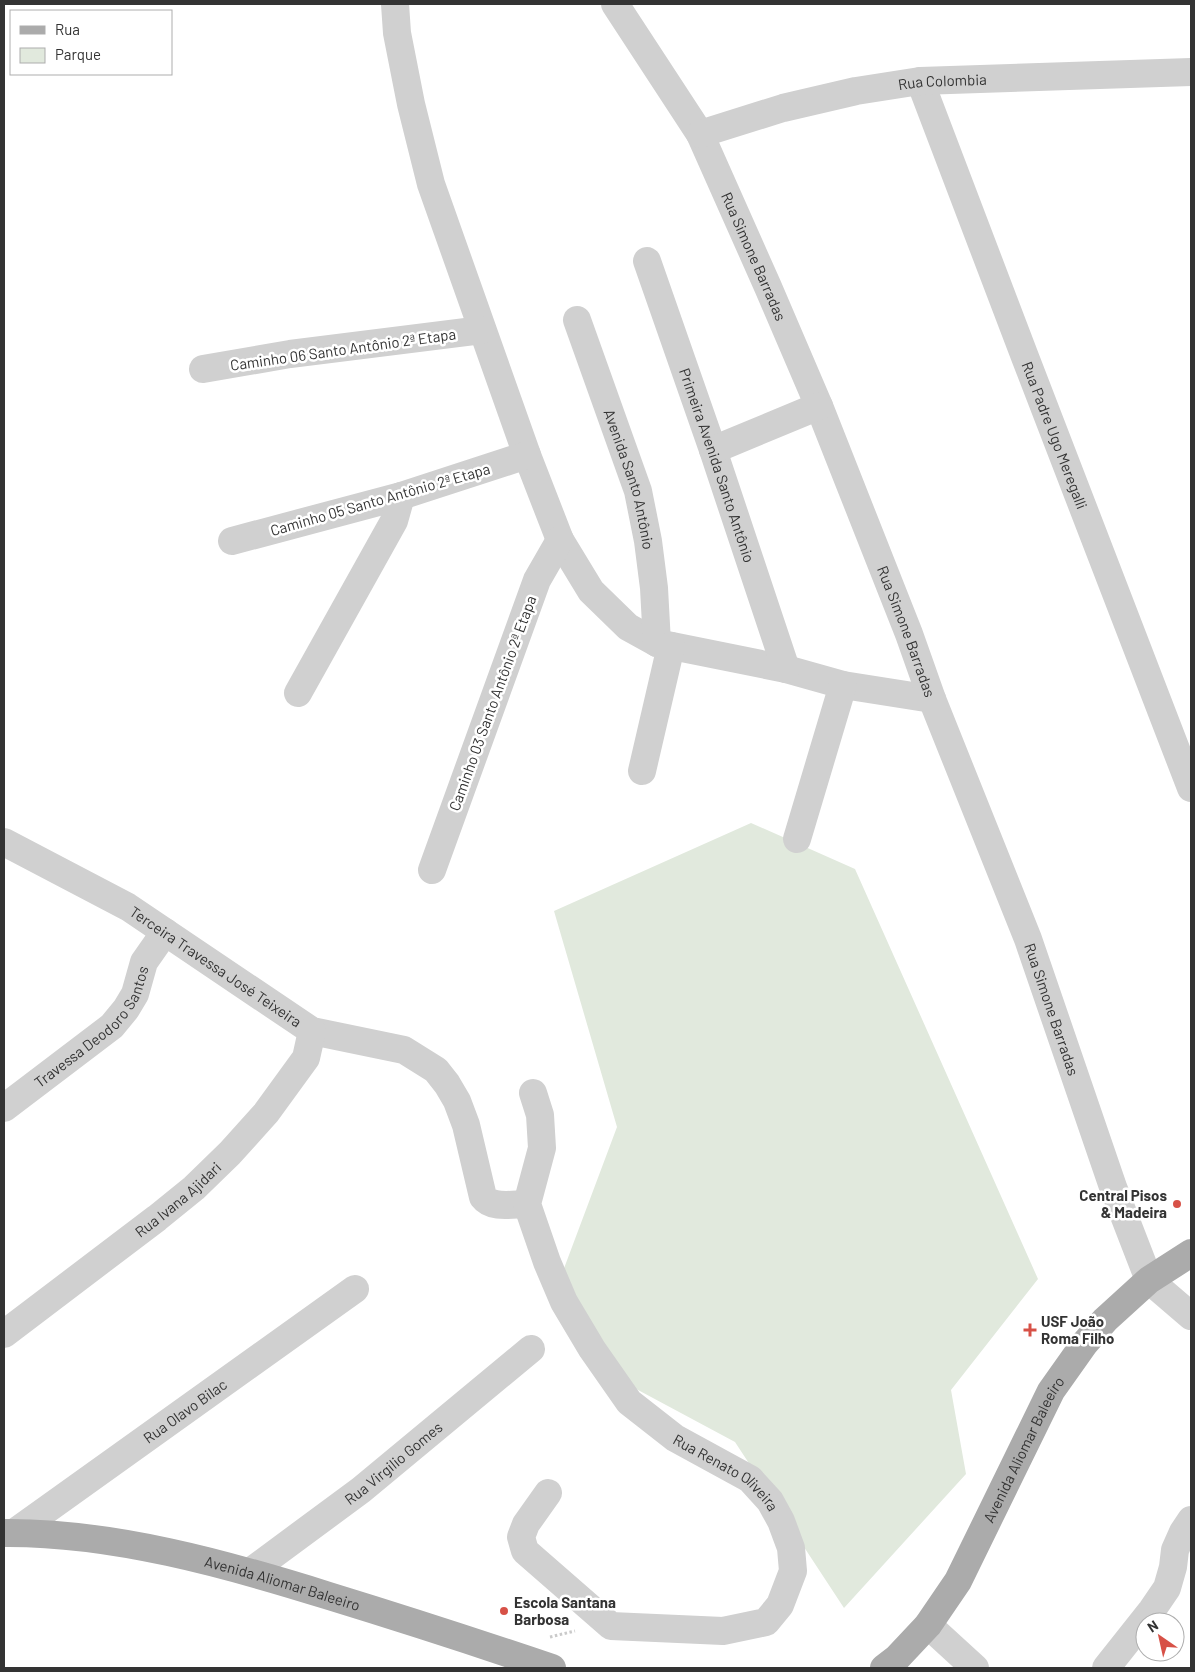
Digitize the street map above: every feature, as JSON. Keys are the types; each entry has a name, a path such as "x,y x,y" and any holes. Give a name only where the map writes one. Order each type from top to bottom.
{"main road":[{"name":"Avenida Aliomar Baleeiro","path":"884,1668 897,1658 928,1625 958,1581 1051,1391 1085,1343 1105,1320 1149,1280 1191,1252"},
{"name":"Avenida Aliomar Baleeiro","path":"9,1533 92,1540 141,1548 250,1572 429,1626 552,1668"}],"street":[{"path":"395,4 397,33 407,86 431,184 482,330 560,540 591,590 628,627 664,645 786,669 843,685 932,699"},
{"name":"Rua Simone Barradas","path":"615,4 700,134 819,406 909,634 932,699 1028,939 1113,1188 1149,1280"},
{"name":"Rua Colombia","path":"700,134 783,108 856,90 920,81 1191,72"},
{"name":"Rua Padre Ugo Meregalli","path":"920,81 1191,788"},
{"name":"Primeira Avenida Santo Antônio","path":"647,262 713,450 786,669"},
{"name":"Avenida Santo Antônio","path":"577,320 638,491 648,541 664,645 660,687 642,771"},
{"name":"Caminho 06 Santo Antônio 2ª Etapa","path":"203,369 290,354 482,330"},
{"path":"713,450 819,406"},
{"name":"Caminho 05 Santo Antônio 2ª Etapa","path":"232,541 401,496 528,455"},
{"path":"298,693 394,521 401,496"},
{"name":"Caminho 03 Santo Antônio 2ª Etapa","path":"432,870 537,580 560,540"},
{"path":"797,839 843,685"},
{"name":"Terceira Travessa José Teixeira","path":"4,842 128,907 312,1031 404,1050 436,1070 457,1101 466,1125 483,1197 487,1202 493,1204 527,1204"},
{"name":"Travessa Deodoro Santos","path":"4,1108 112,1026 135,994 144,962 165,932"},
{"name":"Rua Ivana Ajidari","path":"4,1334 157,1218 194,1188 230,1153 266,1113 306,1058 312,1031"},
{"path":"527,1204 542,1148 540,1115 533,1093"},
{"name":"Rua Renato Oliveira","path":"527,1204 547,1262 564,1302 592,1349 629,1402 675,1438 750,1479 770,1501 781,1521 791,1548 793,1571 780,1605 766,1622 723,1632 611,1626"},
{"path":"1149,1280 1191,1316"},
{"name":"Rua Olavo Bilac","path":"9,1533 355,1289"},
{"name":"Rua Virgilio Gomes","path":"250,1572 361,1490 531,1349"},
{"path":"548,1494 526,1524 521,1537 525,1551 611,1626"},
{"path":"1106,1668 1167,1588 1175,1550 1191,1520"},
{"path":"928,1625 975,1668"}],"path":[{"path":"546,1638 587,1628 611,1626"}],"green space":[{"path":"751,823 855,869 1038,1279 951,1390 966,1474 844,1608 735,1442 597,1368 554,1295 617,1127 554,911"}],"place":[{"name":"Central Pisos & Madeira","path":"1177,1204"},
{"name":"USF João Roma Filho","path":"1030,1330"},
{"name":"Escola Santana Barbosa","path":"504,1611"}]}
